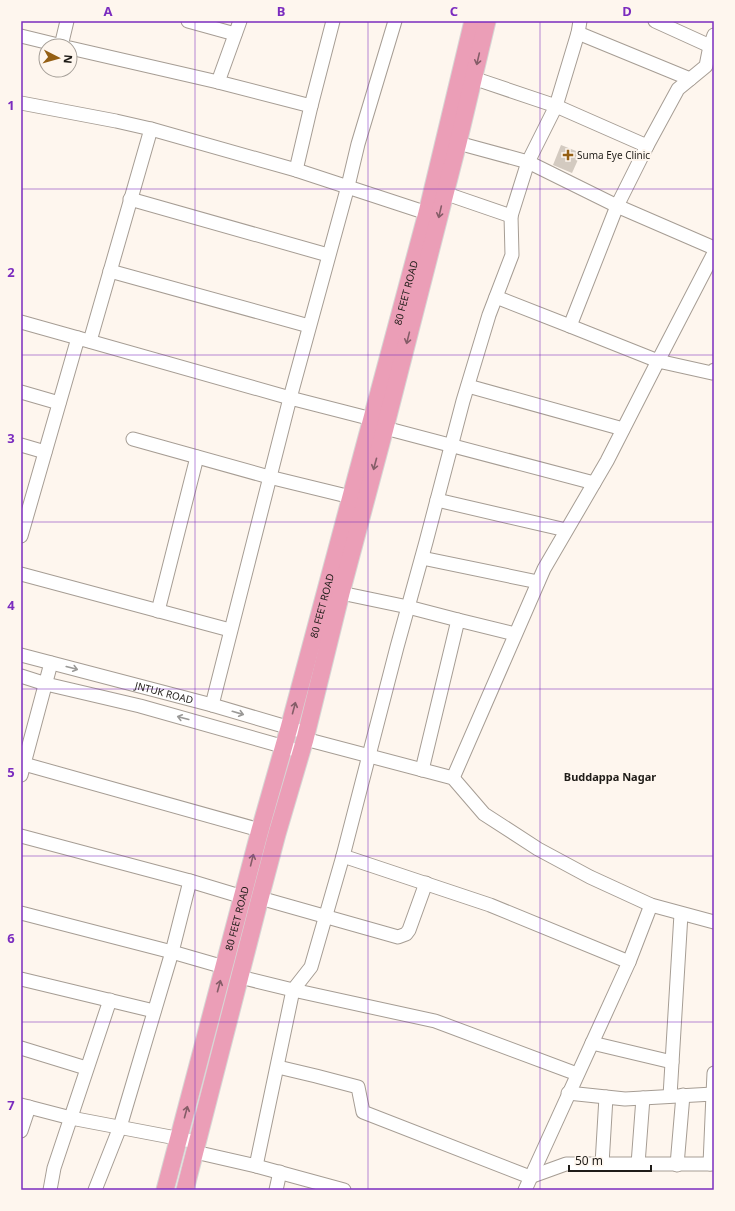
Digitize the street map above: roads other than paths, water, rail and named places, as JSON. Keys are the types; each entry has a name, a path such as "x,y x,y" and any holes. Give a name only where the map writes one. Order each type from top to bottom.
{"main road":[{"name":"80 FEET ROAD","path":"185,1190 260,898 304,741 341,593 378,423 473,21"},
{"name":"80 FEET ROAD","path":"165,1190 260,830 351,497 378,423 444,193 458,143 487,21"}],"street":[{"path":"64,38 67,21"},
{"path":"188,21 235,34"},
{"path":"218,82 240,21"},
{"path":"296,170 333,21"},
{"path":"212,706 269,477 309,326 348,186 358,144 395,21"},
{"path":"570,326 618,206 647,146 678,89 690,79 710,69 712,41 655,21"},
{"path":"256,1166 278,1068 293,990 311,967 343,856 408,607 488,315 512,255 511,216 528,162 556,106 579,27 690,79"},
{"path":"21,36 38,40"},
{"path":"78,50 218,82 311,106"},
{"path":"473,78 556,106 647,146"},
{"path":"21,103 151,129 296,170 427,213"},
{"path":"21,536 59,403 110,271 151,129"},
{"path":"458,143 528,162 618,206 714,248"},
{"path":"444,193 511,216"},
{"path":"130,199 328,255"},
{"path":"453,778 544,569 594,483 714,253"},
{"path":"110,271 309,326"},
{"path":"496,296 658,361 713,372"},
{"path":"21,322 452,445 594,483"},
{"path":"468,386 623,429"},
{"path":"21,392 59,403"},
{"path":"133,439 269,477 351,497"},
{"path":"21,445 45,452"},
{"path":"158,611 197,457"},
{"path":"437,500 566,530"},
{"path":"422,558 538,582"},
{"path":"21,574 230,630"},
{"path":"341,593 408,607 515,634"},
{"path":"422,770 458,620"},
{"name":"JNTUK ROAD","path":"21,655 289,728 304,741"},
{"path":"52,663 23,769 260,830"},
{"name":"JNTUK ROAD","path":"21,676 46,684 140,706 284,745 304,741"},
{"path":"304,741 453,778 484,814 531,845 590,877 651,905 714,922"},
{"path":"21,836 190,881 243,897"},
{"path":"343,856 490,905 629,962"},
{"path":"95,1190 120,1126 172,952 190,881"},
{"path":"260,898 394,937 403,936 409,930 426,883"},
{"path":"525,1190 629,962 651,905"},
{"path":"21,913 224,967"},
{"path":"670,1096 681,914"},
{"path":"240,977 435,1021 577,1074"},
{"path":"21,979 154,1011"},
{"path":"50,1190 54,1168 86,1068 110,1000"},
{"path":"592,1043 672,1062"},
{"path":"21,1048 86,1068"},
{"path":"278,1068 358,1087 363,1112 530,1177 566,1164 712,1164 714,1073"},
{"path":"568,1094 624,1099 713,1094"},
{"path":"677,1165 683,1096"},
{"path":"602,1164 606,1097"},
{"path":"638,1164 643,1098"},
{"path":"21,1131 25,1106 71,1118 179,1138 196,1147 256,1166 344,1190"},
{"path":"276,1190 280,1172"}],"place":[{"name":"Suma Eye Clinic","path":"568,155"}],"district":[{"name":"Buddappa Nagar","path":"610,777"}]}
